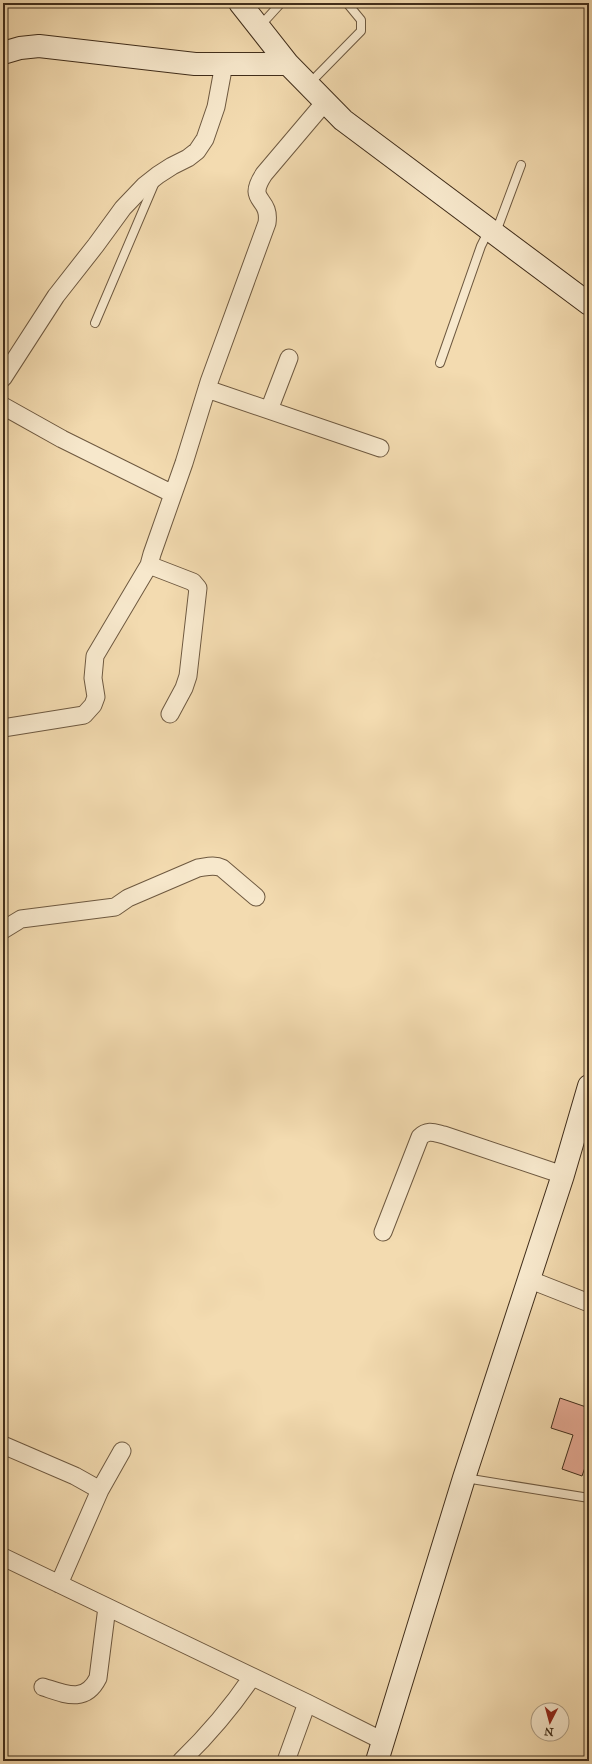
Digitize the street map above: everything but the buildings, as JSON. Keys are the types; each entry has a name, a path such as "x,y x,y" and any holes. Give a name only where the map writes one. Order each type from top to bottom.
{"street":[{"path":"240,3 288,64 343,120 589,304"},
{"path":"3,53 20,48 39,46 195,64 288,64"},
{"path":"3,378 56,296 123,208 144,186 158,175 188,158 197,151 205,139 216,107 224,64"},
{"path":"3,728 84,715 89,711 96,697 93,678 95,656 149,565 207,389 267,223 268,214 265,206 257,196 257,184 325,102"},
{"path":"269,410 289,358"},
{"path":"207,389 380,448"},
{"path":"3,406 62,439 173,494"},
{"path":"149,565 193,582 198,588 188,676 184,688 170,714"},
{"path":"3,930 21,919 115,907 128,898 198,868 207,866 217,866 222,868 256,897"},
{"path":"3,1557 307,1703 380,1751 464,1478 563,1175 589,1086"},
{"path":"383,1232 420,1137 425,1133 431,1132 444,1135 563,1175"},
{"path":"528,1279 589,1302"},
{"path":"3,1445 75,1476 100,1490"},
{"path":"59,1584 100,1490 122,1451"},
{"path":"43,1687 71,1696 88,1692 94,1686 98,1678 107,1607"},
{"path":"181,1761 210,1732 238,1698 252,1677"},
{"path":"286,1761 307,1703"}],"lane":[{"path":"259,27 281,3"},
{"path":"308,85 361,31 361,20 346,3"},
{"path":"440,363 482,246 492,232 522,165"},
{"path":"95,323 158,175"},
{"path":"464,1478 589,1498"}]}
